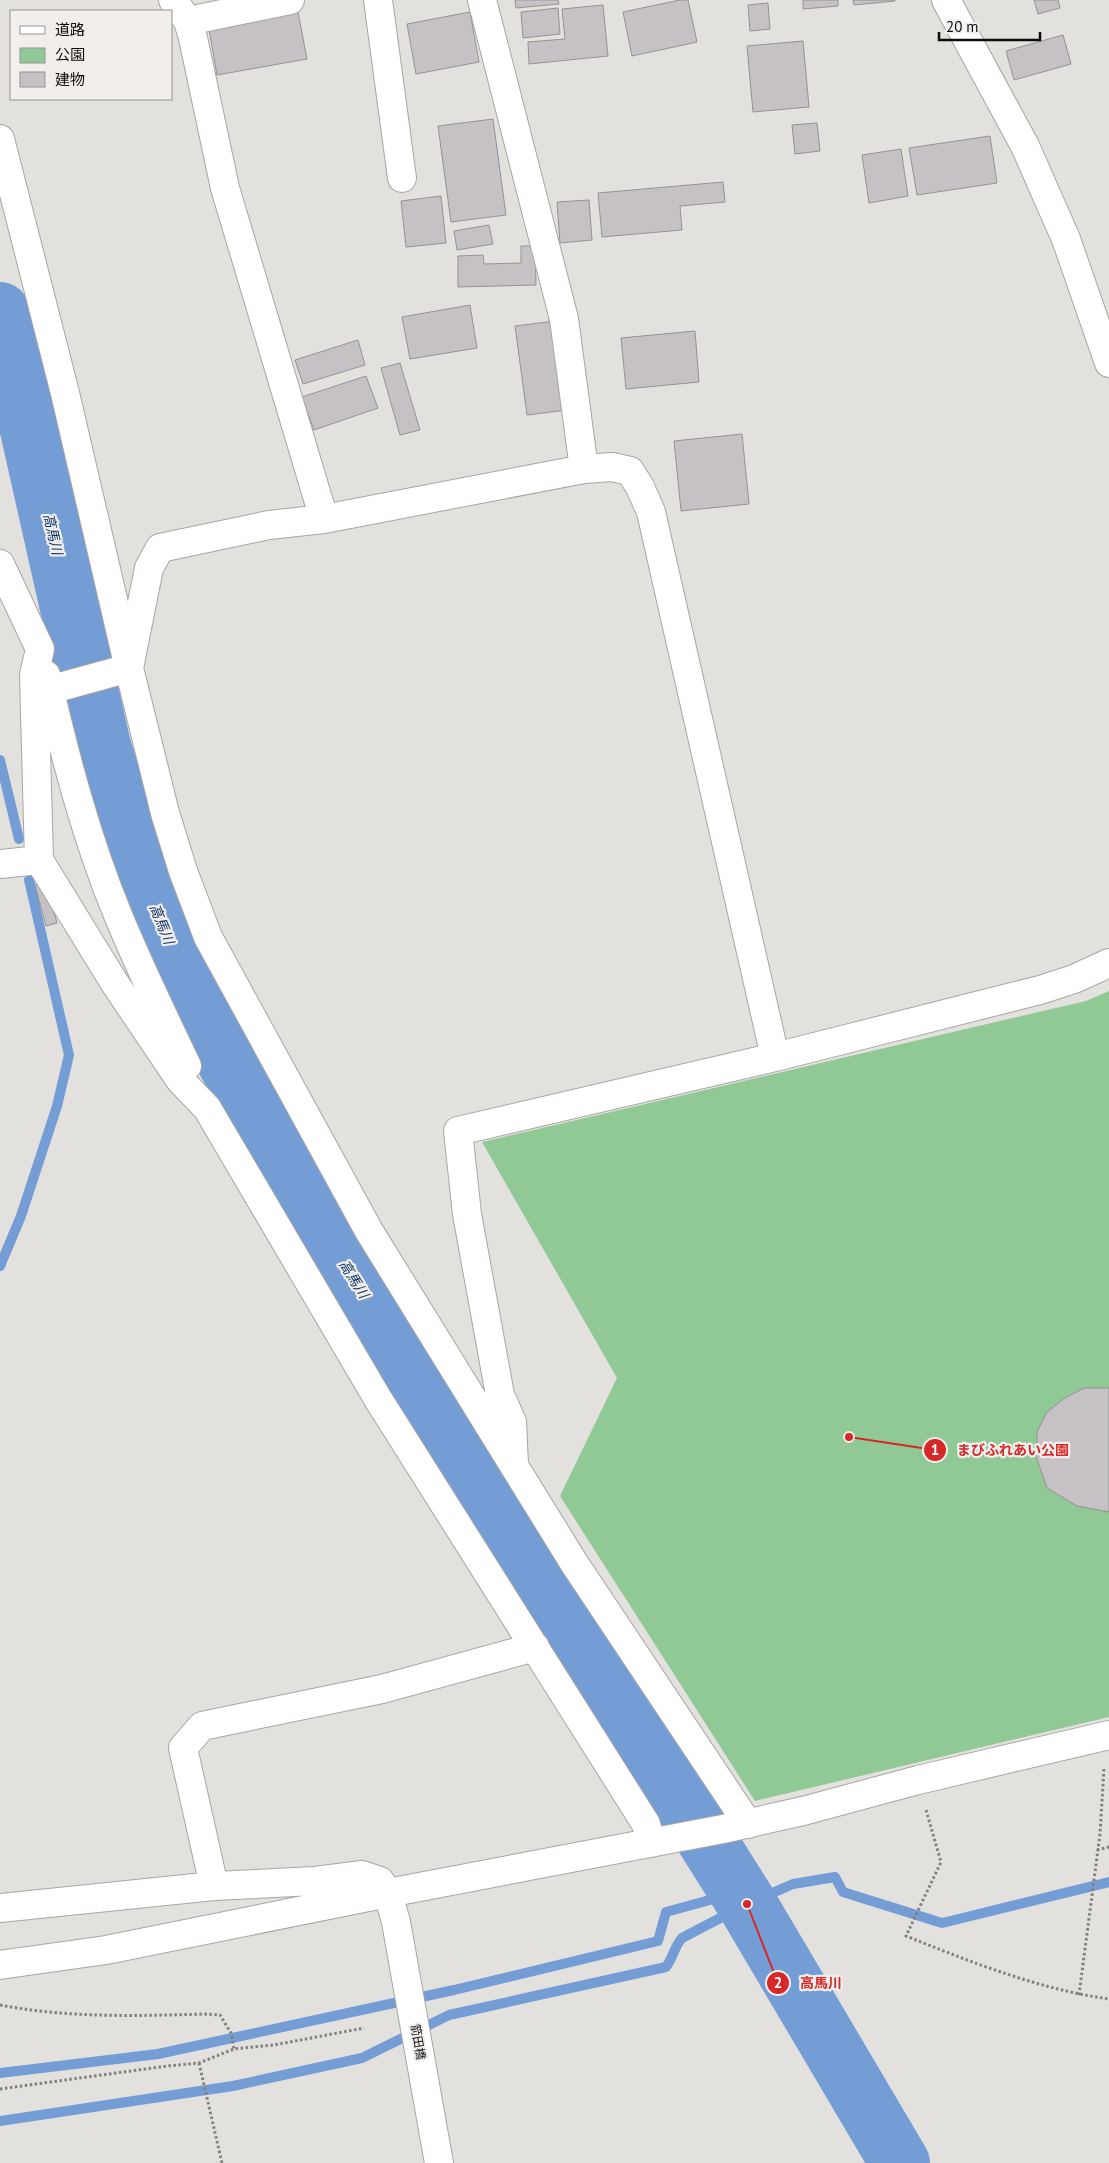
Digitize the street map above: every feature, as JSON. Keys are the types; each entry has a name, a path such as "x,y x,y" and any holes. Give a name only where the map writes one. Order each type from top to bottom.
{"street":[{"path":"290,0 180,10 193,38 225,188 324,519"},
{"path":"378,0 402,178"},
{"path":"482,0 564,319 584,470"},
{"path":"946,0 1025,146 1059,222 1109,363"},
{"path":"0,139 65,393 121,670 182,871 208,937 369,1231 736,1826"},
{"path":"121,670 149,568 160,548 269,525 324,519 584,470 612,467 630,471 640,487 650,512 775,1057"},
{"path":"0,564 57,688 61,738 88,828 117,913 157,1003 208,1108 378,1399 658,1841"},
{"path":"40,649 34,675 39,860 114,982 180,1080 208,1108"},
{"path":"57,688 121,670"},
{"path":"0,864 39,860"},
{"path":"515,1468 512,1422 500,1395 467,1214 458,1131 775,1057 1040,990 1109,963"},
{"path":"214,1886 182,1748 202,1726 382,1689 535,1648"},
{"path":"0,1964 106,1950 736,1826 803,1811 918,1780 1107,1748"},
{"path":"0,1908 214,1886 315,1881 362,1875 380,1880 388,1893"},
{"name":"箭田橋","path":"388,1893 396,1922 439,2163"}],"path":[{"path":"1079,1994 1097,1850 1107,1748"},
{"path":"918,1780 941,1862 906,1936 979,1966 1079,1994 1109,1999"},
{"path":"1097,1850 1109,1847"},
{"path":"0,2005 34,2012 89,2016 220,2015 231,2032 234,2049"},
{"path":"0,2090 199,2063 234,2049 274,2045 364,2028"},
{"path":"199,2063 202,2084 222,2163"}],"green space":[{"path":"1109,991 1109,1717 755,1801 560,1496 617,1378 482,1142 1086,1001"}],"building":[{"path":"515,0 558,0 559,4 516,8"},
{"path":"688,0 697,42 632,56 623,12"},
{"path":"803,0 838,0 838,6 803,9"},
{"path":"853,0 895,0 895,1 854,5"},
{"path":"1034,0 1058,0 1060,8 1038,14"},
{"path":"768,3 770,29 750,31 748,5"},
{"path":"603,5 608,56 529,64 528,42 565,39 562,9"},
{"path":"558,8 560,34 523,38 521,12"},
{"path":"298,12 307,59 217,75 209,29"},
{"path":"470,12 479,62 416,74 407,24"},
{"path":"1063,35 1071,64 1014,80 1006,51"},
{"path":"803,41 809,107 753,112 747,46"},
{"path":"493,119 506,215 451,222 438,126"},
{"path":"817,123 820,151 795,154 792,125"},
{"path":"990,136 997,183 917,195 909,148"},
{"path":"901,149 908,196 869,203 862,155"},
{"path":"723,182 725,202 680,206 682,230 602,237 598,193"},
{"path":"441,196 446,243 406,247 401,201"},
{"path":"589,200 592,240 560,243 557,202"},
{"path":"489,225 493,244 457,250 454,231"},
{"path":"521,246 535,246 536,285 458,287 458,256 483,255 484,264 521,263"},
{"path":"470,305 477,348 410,359 402,317"},
{"path":"555,321 567,410 527,415 515,326"},
{"path":"695,331 699,382 626,389 621,338"},
{"path":"358,340 365,365 303,384 295,360"},
{"path":"400,363 420,430 400,435 381,368"},
{"path":"366,376 378,408 314,430 302,397"},
{"path":"742,434 749,504 681,511 674,441"},
{"path":"46,882 57,923 46,926 35,885"},
{"path":"1084,1388 1109,1388 1109,1512 1077,1506 1047,1488 1037,1459 1037,1432 1047,1412 1065,1398"}],"waterway":[{"name":"高馬川","path":"0,312 30,430 101,746 142,873 190,996 308,1206 747,1904 900,2163"},
{"path":"0,760 19,839"},
{"path":"0,1266 21,1216 57,1106 69,1055 29,880"},
{"path":"0,2121 233,2086 362,2058 449,2015 666,1967 682,1938 747,1904 793,1884 835,1877 843,1892 942,1923 1109,1882"},
{"path":"0,2073 158,2054 454,1990 658,1941 666,1912 739,1892"}],"place":[{"name":"まびふれあい公園","path":"849,1437"},
{"name":"高馬川","path":"747,1904"}]}
